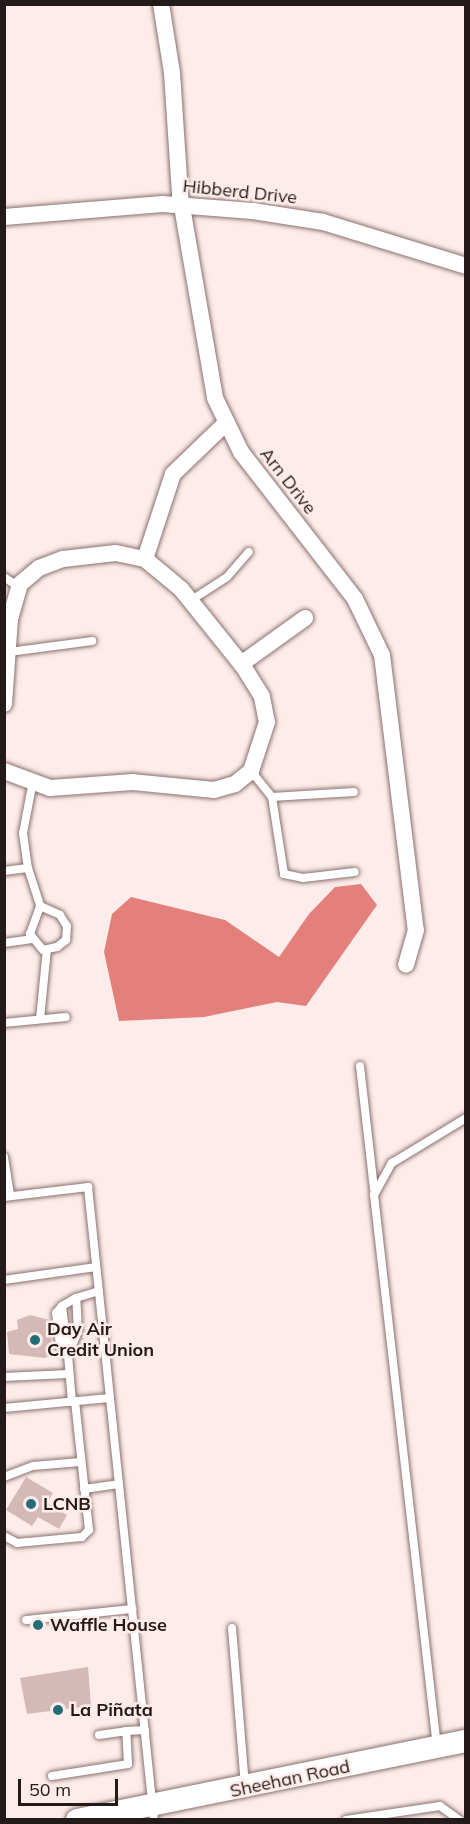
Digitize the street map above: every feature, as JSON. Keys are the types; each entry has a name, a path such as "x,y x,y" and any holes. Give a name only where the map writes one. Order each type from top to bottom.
{"street":[{"name":"Arn Drive","path":"160,4 182,206 208,366 225,424 241,452 355,599 382,655 416,930 406,965"},
{"name":"Hibberd Drive","path":"4,217 182,206 323,222 465,266"},
{"path":"144,559 173,474 225,424"},
{"path":"4,704 7,652 19,587 39,568 63,559 116,553 144,559 190,601 241,664 262,697 267,722 251,771 235,784 214,790 133,783 52,789 32,786 4,771"},
{"path":"241,664 304,618"},
{"name":"Sheehan Road","path":"77,1820 154,1812 246,1789 465,1741"}],"lane":[{"path":"190,601 226,577 249,552"},
{"path":"4,577 19,587"},
{"path":"7,652 92,641"},
{"path":"251,771 272,797 284,874 303,878 355,872"},
{"path":"32,786 23,833 28,867 40,906 31,924 32,939"},
{"path":"272,797 354,792"},
{"path":"4,871 28,867"},
{"path":"4,943 32,939 47,949 63,945 67,926 60,915 40,906"},
{"path":"40,1019 47,949"},
{"path":"4,1023 66,1017"},
{"path":"360,1066 438,1747"},
{"path":"374,1192 392,1162 465,1118"},
{"path":"4,1157 7,1197 88,1187 154,1812"},
{"path":"4,1280 96,1267"},
{"path":"4,1536 17,1543 82,1537 89,1530 74,1402 68,1374 62,1306 76,1298 99,1292"},
{"path":"68,1355 78,1331 76,1298"},
{"path":"4,1377 68,1374"},
{"path":"4,1408 110,1398"},
{"path":"4,1477 33,1466 80,1462"},
{"path":"84,1489 119,1484"},
{"path":"26,1620 132,1609"},
{"path":"232,1628 246,1789"},
{"path":"99,1735 145,1730"},
{"path":"52,1776 128,1764 126,1731"},
{"path":"346,1820 440,1806 459,1820"}],"shaded area":[{"path":"361,884 377,905 306,1006 277,1002 204,1017 119,1021 104,952 112,914 131,897 225,920 279,957 309,914 335,887"}],"building":[{"path":"30,1315 50,1320 52,1354 45,1358 9,1354 7,1332 18,1329 17,1320"},
{"path":"26,1477 53,1493 47,1503 67,1515 59,1529 38,1517 32,1526 6,1510"},
{"path":"88,1667 91,1706 27,1714 20,1678"}],"place":[{"name":"Day Air Credit Union","path":"35,1340"},
{"name":"LCNB","path":"31,1504"},
{"name":"Waffle House","path":"38,1625"},
{"name":"La Piñata","path":"58,1710"}]}
